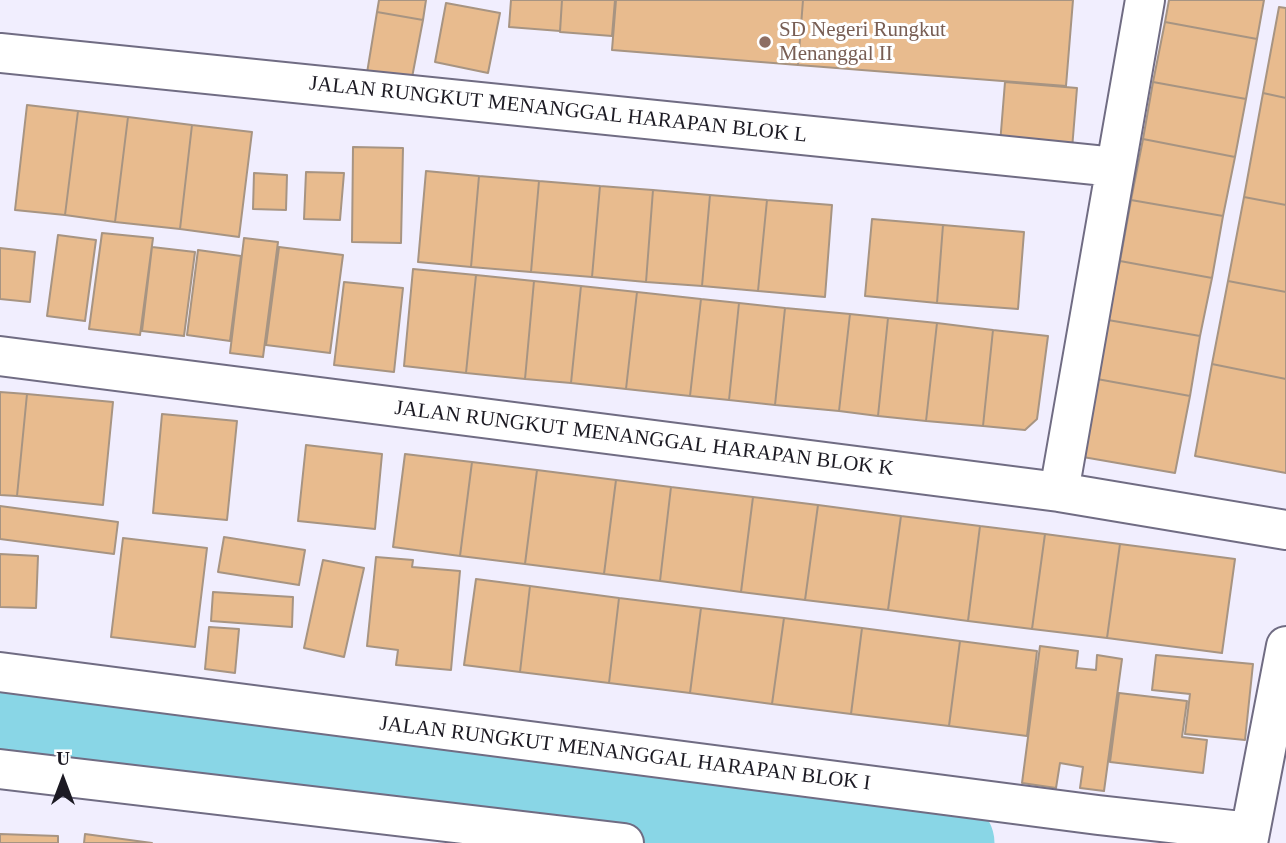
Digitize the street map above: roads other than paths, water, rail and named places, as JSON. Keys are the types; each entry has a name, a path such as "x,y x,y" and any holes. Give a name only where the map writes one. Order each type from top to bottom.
{"street":[{"path":"1059,492 1146,0"},
{"name":"JALAN RUNGKUT MENANGGAL HARAPAN BLOK L","path":"0,53 1115,167"},
{"name":"JALAN RUNGKUT MENANGGAL HARAPAN BLOK K","path":"0,356 1059,492 1286,530"},
{"path":"1249,837 1286,646"},
{"name":"JALAN RUNGKUT MENANGGAL HARAPAN BLOK I","path":"0,672 1249,837"},
{"path":"0,769 624,843"}],"waterway":[{"path":"0,722 950,843"}],"place":[{"name":"SD Negeri Rungkut Menanggal II","path":"765,42"}]}
